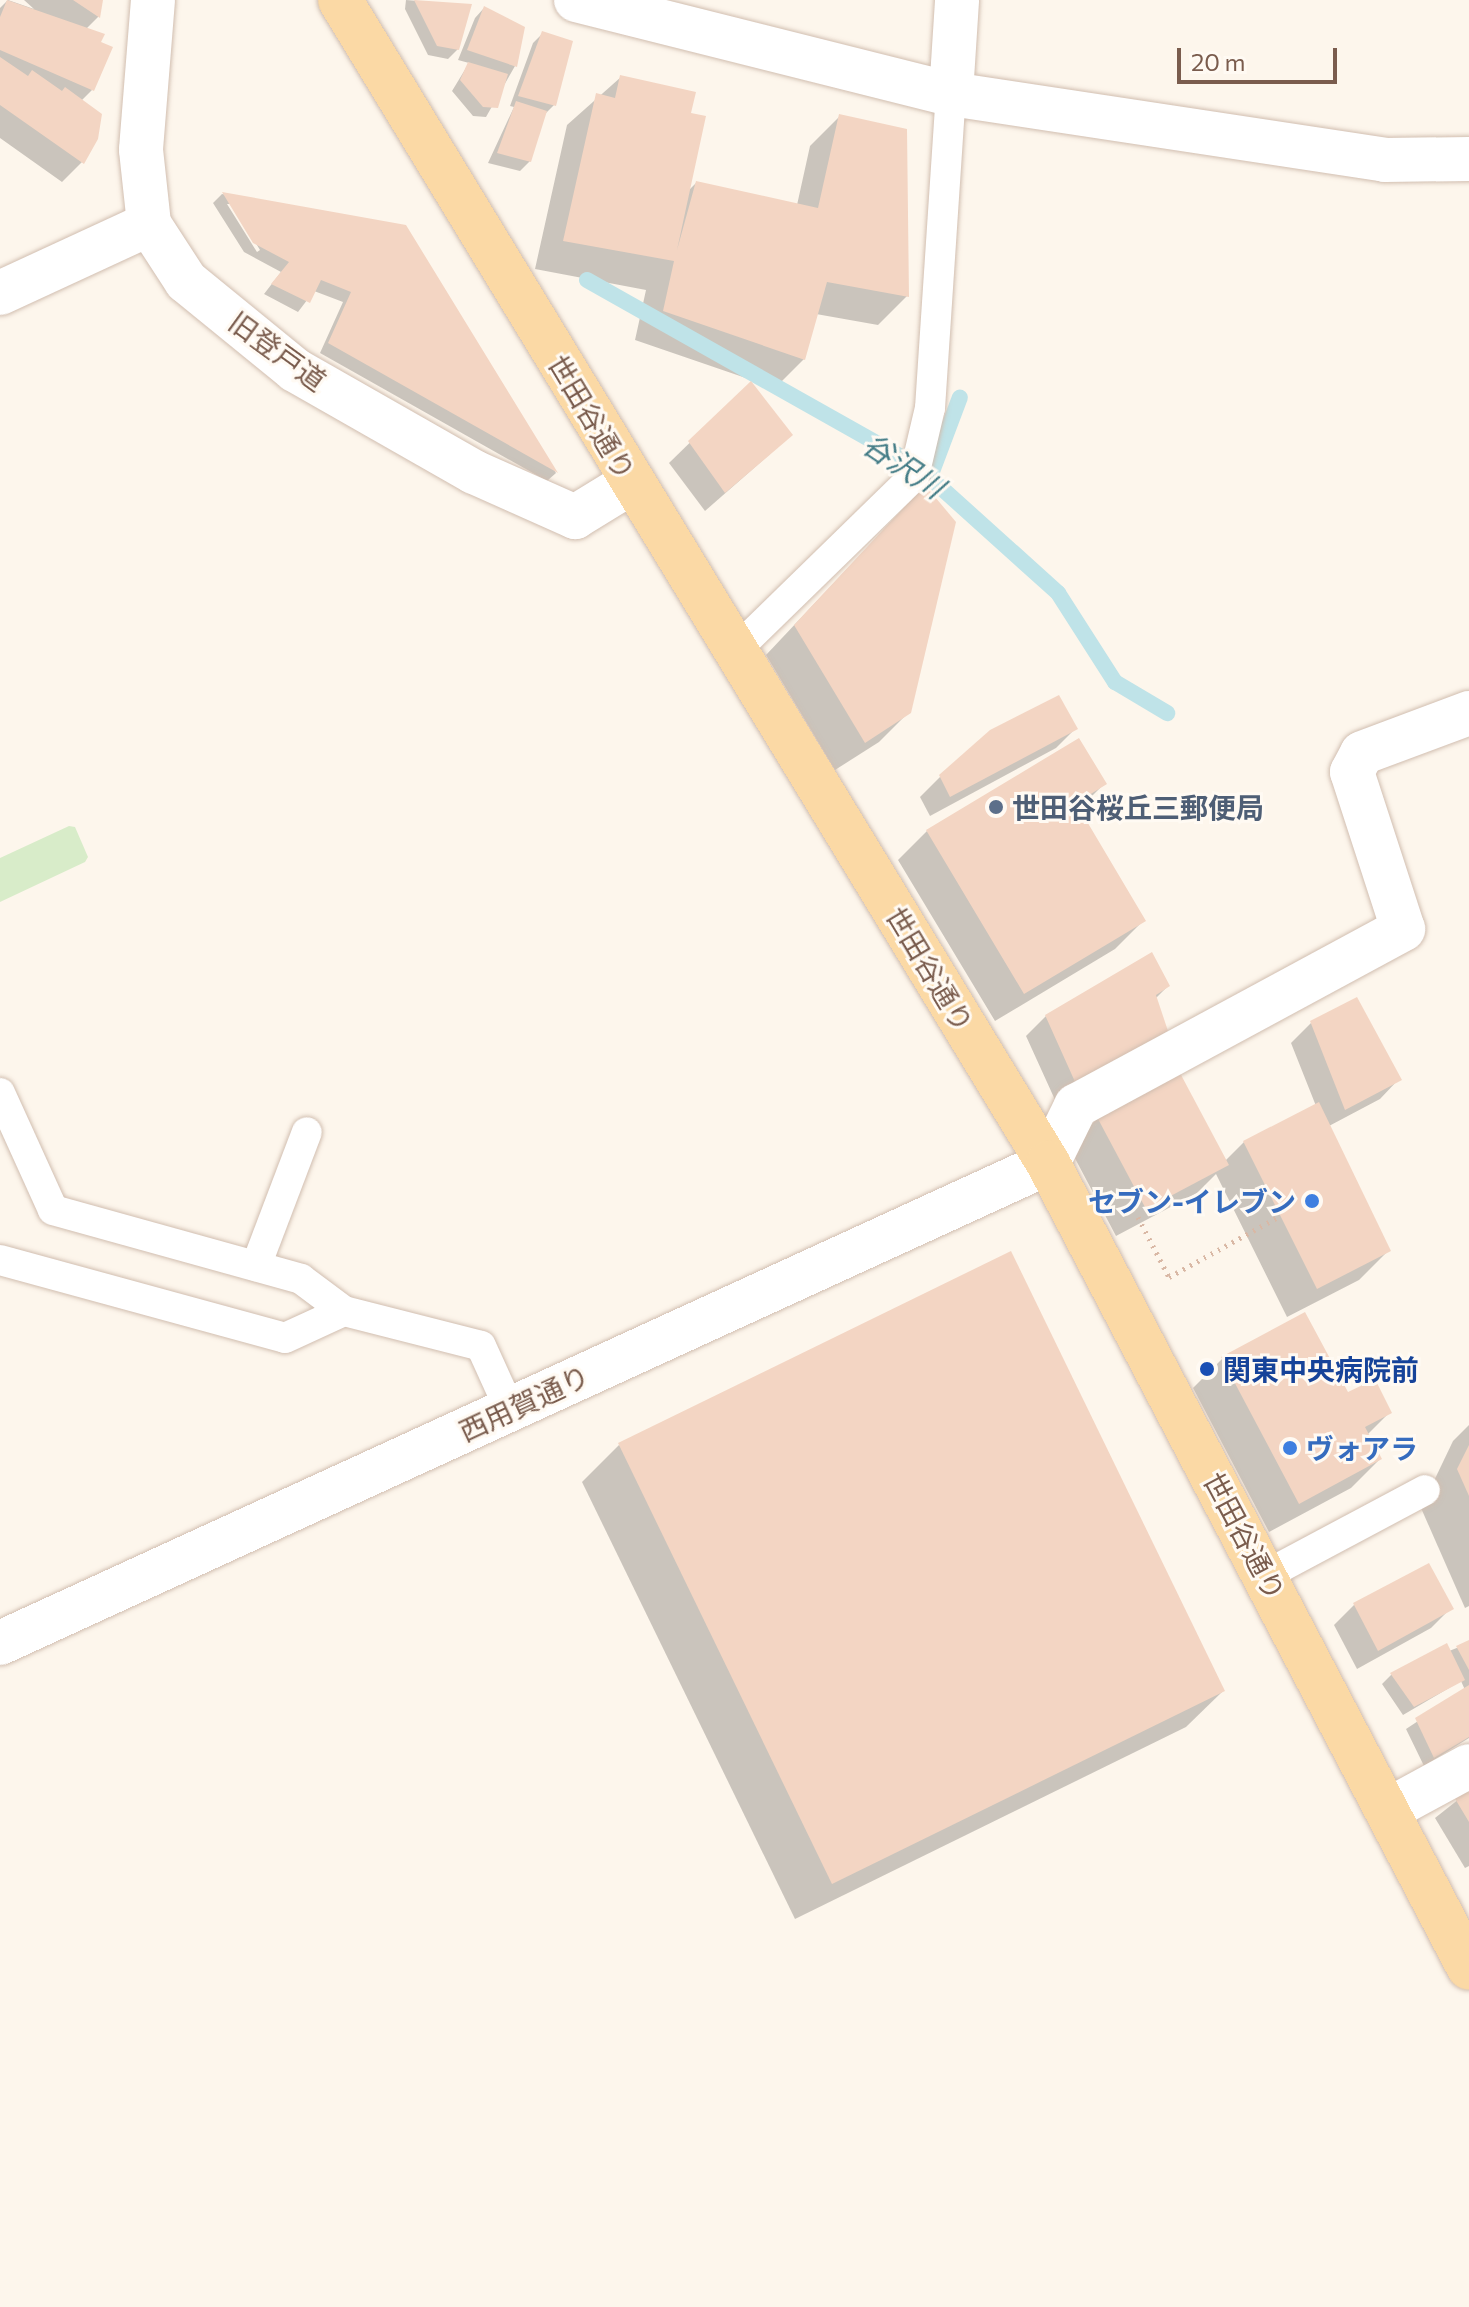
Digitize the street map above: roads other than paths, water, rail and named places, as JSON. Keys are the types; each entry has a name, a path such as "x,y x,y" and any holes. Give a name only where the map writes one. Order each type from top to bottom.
{"main road":[{"name":"世田谷通り","path":"340,0 632,482 738,648 1048,1163 1469,1968"}],"street":[{"name":"旧登戸道","path":"153,0 141,150 149,224 186,281 295,370 474,472 575,517 632,482"},
{"path":"576,0 951,94 1385,160 1469,159"},
{"path":"951,94 957,0"},
{"path":"0,293 149,224"},
{"path":"1048,1163 1076,1106 1403,929 1352,772 1362,753 1469,713"},
{"name":"西用賀通り","path":"0,1643 1048,1163"},
{"path":"1388,1810 1469,1766"}],"lane":[{"path":"738,648 914,476 930,408 951,94"},
{"path":"0,1093 53,1210 301,1279 344,1311 481,1346 510,1410"},
{"path":"256,1266 307,1132"},
{"path":"0,1260 285,1338 344,1311"},
{"path":"1266,1575 1425,1490"}],"waterway":[{"name":"谷沢川","path":"587,280 917,466 1058,593 1115,682 1167,713"},
{"path":"930,477 960,397"}],"place":[{"name":"世田谷桜丘三郵便局","path":"996,807"},
{"name":"セブン-イレブン","path":"1312,1201"},
{"name":"関東中央病院前","path":"1207,1369"},
{"name":"ヴォアラ","path":"1290,1448"}]}
